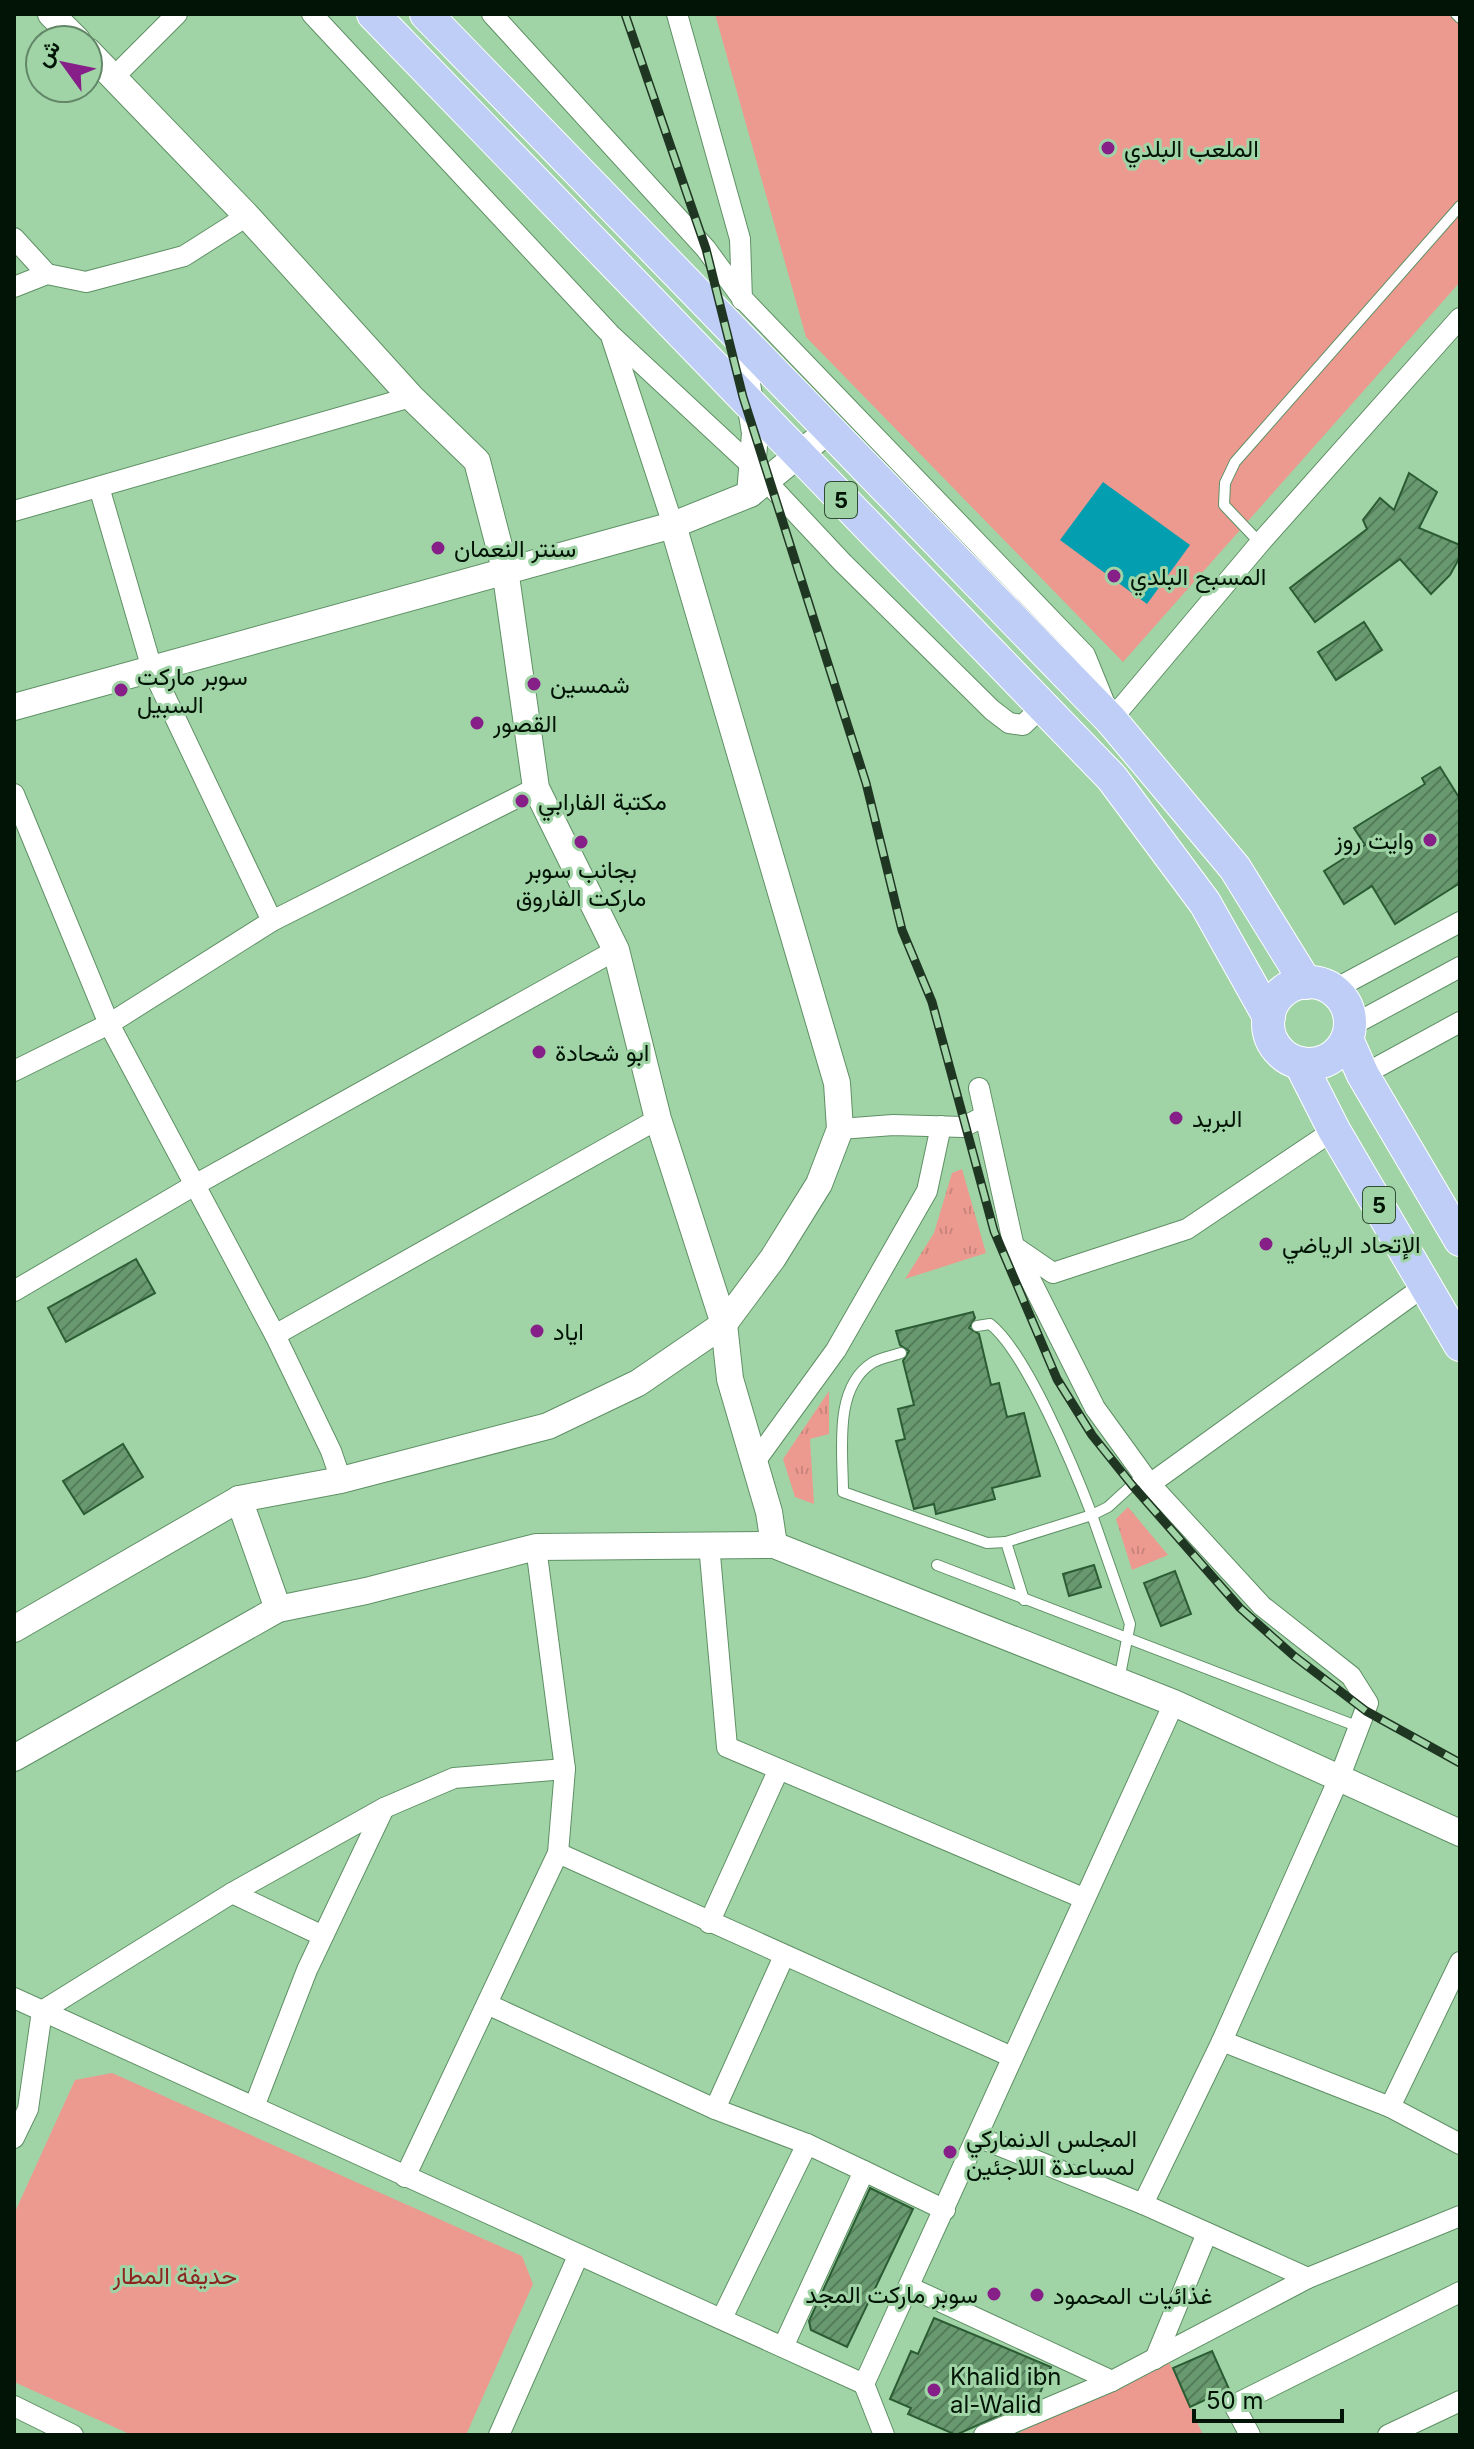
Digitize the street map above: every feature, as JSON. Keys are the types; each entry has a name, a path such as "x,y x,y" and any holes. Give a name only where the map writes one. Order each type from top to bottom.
{"main road":[{"name":"5","path":"373,14 798,457 1044,705 1112,778 1205,903 1269,1017"},
{"name":"5","path":"426,14 1111,720 1235,868 1319,986"},
{"path":"1319,986 1343,1000 1348,1033 1332,1057 1311,1064 1288,1059 1272,1041 1269,1017 1281,994 1319,986"},
{"name":"5","path":"1348,1033 1363,1075 1460,1240"},
{"name":"5","path":"1300,1063 1334,1130 1460,1345"}],"street":[{"path":"114,77 177,14"},
{"path":"312,14 611,335 992,710 1009,723 1023,725 1044,705"},
{"path":"492,14 706,249 742,298 1085,655 1111,720 1260,543 1460,318"},
{"path":"677,14 740,239 740,340 752,408 757,481"},
{"path":"104,67 247,216 411,397 477,461 505,569 536,788 616,950 658,1119 724,1324 730,1379 769,1512 774,1545"},
{"path":"14,287 47,274 86,282 184,256 247,216"},
{"path":"14,238 47,274"},
{"path":"14,1629 239,1499 341,1480 548,1426 638,1383 724,1324 773,1258 819,1184 840,1129 837,1083 673,525 611,335"},
{"path":"14,511 411,397"},
{"path":"14,707 673,525 798,457 829,430"},
{"path":"99,487 152,669 272,921"},
{"path":"14,1071 109,1024 272,921 536,788"},
{"path":"14,794 109,1024 275,1335 331,1451 341,1480"},
{"path":"1319,986 1460,922"},
{"path":"14,1291 193,1186 616,950"},
{"path":"1348,1033 1460,967"},
{"path":"1363,1075 1460,1022"},
{"path":"979,1088 1014,1247 1095,1408 1147,1480 1262,1606 1351,1676 1368,1703 1340,1776 1222,2041 1143,2204"},
{"path":"840,1129 963,1127 985,1116"},
{"path":"275,1335 658,1119"},
{"path":"754,1463 836,1350 927,1191 941,1126"},
{"path":"1014,1247 1053,1273 1187,1229 1334,1130"},
{"path":"1147,1480 1426,1285"},
{"path":"239,1499 278,1609"},
{"path":"709,1544 727,1747 1083,1898"},
{"path":"14,1758 278,1609 366,1591 536,1547 774,1545 1174,1703 1460,1833"},
{"path":"405,2177 558,1853 565,1769 536,1547"},
{"path":"864,2384 1174,1703"},
{"path":"42,2011 232,1893 384,1808 454,1778 565,1769"},
{"path":"709,1923 778,1771"},
{"path":"254,2107 323,1936 384,1808"},
{"path":"558,1853 1012,2057"},
{"path":"232,1893 323,1936"},
{"path":"715,2109 784,1956"},
{"path":"1390,2107 1460,1962"},
{"path":"14,1998 864,2384 884,2435"},
{"path":"487,2004 715,2109 807,2144 945,2210"},
{"path":"14,2138 28,2109 42,2011"},
{"path":"1222,2041 1390,2107 1460,2144"},
{"path":"978,2137 1143,2204 1308,2278"},
{"path":"722,2318 807,2144"},
{"path":"783,2347 864,2171"},
{"path":"984,2435 1112,2381 1308,2278 1460,2216"},
{"path":"1155,2359 1207,2233"},
{"path":"499,2435 578,2256"},
{"path":"909,2287 1112,2381"},
{"path":"1250,2435 1234,2405 1460,2292"},
{"path":"1388,2435 1460,2401"},
{"path":"14,2406 64,2433"}],"lane":[{"path":"1260,543 1224,505 1225,483 1235,462 1460,206"},
{"path":"977,1326 990,1324 999,1331 1066,1448 1130,1624 1119,1680"},
{"path":"901,1353 873,1362 852,1382 842,1429 843,1492 987,1543 1006,1542 1092,1515 1147,1480"},
{"path":"1006,1542 1024,1600"},
{"path":"937,1565 1359,1727"}],"green space":[{"path":"715,14 1460,14 1460,282 1123,662 806,337"},
{"path":"962,1169 986,1253 905,1279 934,1233 952,1173"},
{"path":"829,1391 829,1434 810,1439 814,1504 795,1497 783,1459"},
{"path":"1128,1507 1168,1555 1132,1570 1116,1519"},
{"name":"حديفة المطار","path":"112,2073 522,2256 533,2284 466,2435 132,2435 14,2382 14,2214 75,2080"},
{"path":"1169,2362 1203,2435 1014,2435"}],"water":[{"path":"1103,482 1190,545 1147,604 1060,540"}],"building":[{"path":"1409,473 1437,492 1419,528 1460,545 1460,557 1450,575 1431,594 1400,559 1315,622 1290,588 1367,529 1363,520 1380,498 1394,510"},
{"path":"1364,622 1382,650 1336,680 1318,652"},
{"path":"1440,767 1460,799 1460,883 1395,924 1372,886 1344,904 1324,871 1365,845 1354,828 1425,784 1422,778"},
{"path":"136,1259 155,1293 66,1342 48,1308"},
{"path":"973,1312 975,1318 969,1328 979,1334 991,1385 999,1383 1007,1417 1024,1413 1040,1476 992,1488 995,1499 936,1514 934,1504 914,1509 896,1441 905,1439 898,1409 914,1405 903,1361 909,1351 900,1345 896,1331"},
{"path":"123,1444 143,1477 84,1514 63,1481"},
{"path":"1094,1565 1101,1587 1069,1596 1063,1574"},
{"path":"1175,1571 1191,1614 1161,1626 1144,1583"},
{"path":"870,2188 913,2209 847,2347 811,2330 809,2321"},
{"path":"934,2318 1051,2367 1038,2398 956,2435 908,2414 911,2408 890,2399 911,2351 918,2354"},
{"path":"1212,2351 1229,2389 1190,2407 1173,2368"}],"railway":[{"path":"625,14 706,249 743,397 866,783 902,930 932,1002 994,1231 1057,1379 1092,1435 1240,1608 1294,1656 1366,1711 1460,1763"}],"place":[{"name":"الملعب البلدي","path":"1108,148"},
{"name":"سنتر النعمان","path":"438,548"},
{"name":"المسبح البلدي","path":"1114,576"},
{"name":"شمسين","path":"534,684"},
{"name":"سوبر ماركت السبيل","path":"121,690"},
{"name":"القصور","path":"477,723"},
{"name":"مكتبة الفارابي","path":"522,801"},
{"name":"وايت روز","path":"1430,840"},
{"name":"بجانب سوبر ماركت الفاروق","path":"581,842"},
{"name":"ابو شحادة","path":"539,1052"},
{"name":"البريد","path":"1176,1118"},
{"name":"الإتحاد الرياضي","path":"1266,1244"},
{"name":"اياد","path":"537,1331"},
{"name":"المجلس الدنماركي لمساعدة اللاجئين","path":"950,2152"},
{"name":"سوبر ماركت المجد","path":"994,2294"},
{"name":"غذائيات المحمود","path":"1037,2295"},
{"name":"Khalid ibn al-Walid","path":"934,2390"}]}
